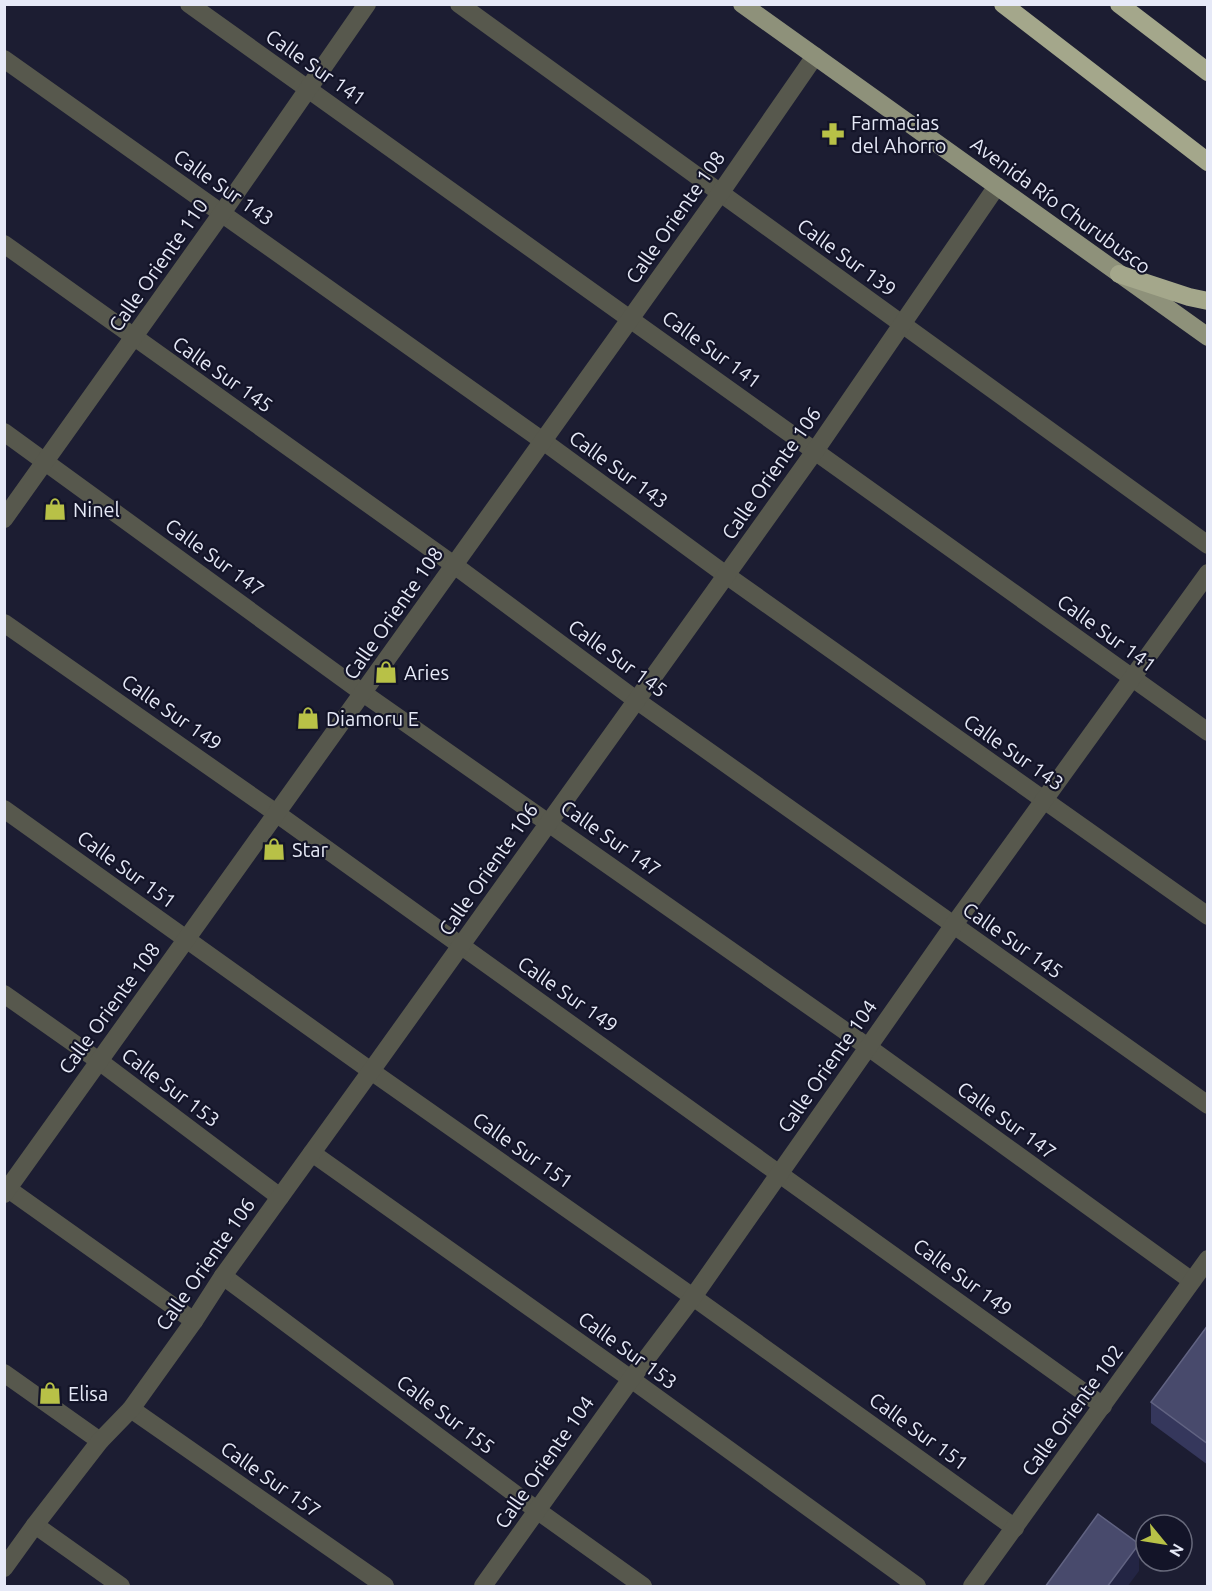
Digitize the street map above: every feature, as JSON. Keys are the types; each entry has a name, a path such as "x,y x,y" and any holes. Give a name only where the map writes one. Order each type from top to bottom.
{"highway":[{"path":"1003,4 1208,162"},
{"path":"1119,4 1208,72"},
{"path":"1119,274 1208,301"}],"main road":[{"name":"Avenida Río Churubusco","path":"742,4 1208,337"}],"street":[{"name":"Calle Sur 141","path":"189,4 1208,732"},
{"name":"Calle Oriente 110","path":"4,519 134,338 367,4"},
{"name":"Calle Sur 139","path":"459,4 1208,545"},
{"name":"Calle Oriente 108","path":"6,1189 721,192 815,56"},
{"name":"Calle Sur 143","path":"4,59 543,441 726,576 1208,916"},
{"name":"Calle Oriente 106","path":"6,1564 100,1441 131,1408 194,1321 223,1276 815,451 997,186"},
{"name":"Calle Sur 145","path":"4,244 453,565 636,700 1208,1105"},
{"name":"Calle Sur 147","path":"4,432 363,693 868,1047 1192,1281"},
{"name":"Calle Oriente 104","path":"483,1587 631,1379 693,1297 953,926 1208,573"},
{"name":"Calle Sur 149","path":"4,623 276,813 1103,1406"},
{"name":"Calle Sur 151","path":"4,809 1015,1528"},
{"name":"Calle Sur 153","path":"4,994 99,1061 280,1197"},
{"name":"Calle Sur 153","path":"312,1153 631,1379 917,1587"},
{"path":"6,1189 194,1321"},
{"name":"Calle Oriente 102","path":"972,1587 1208,1259"},
{"name":"Calle Sur 155","path":"223,1276 642,1587"},
{"path":"4,1373 100,1441"},
{"name":"Calle Sur 157","path":"131,1408 385,1587"},
{"path":"35,1525 121,1587"}],"building":[{"path":"1208,1325 1208,1444 1151,1402"},
{"path":"1098,1514 1134,1540 1134,1551 1107,1587 1045,1587"}],"place":[{"name":"Farmacias del Ahorro","path":"833,134"},
{"name":"Ninel","path":"55,509"},
{"name":"Aries","path":"386,672"},
{"name":"Diamoru E","path":"308,718"},
{"name":"Star","path":"274,849"},
{"name":"Elisa","path":"50,1393"}]}
